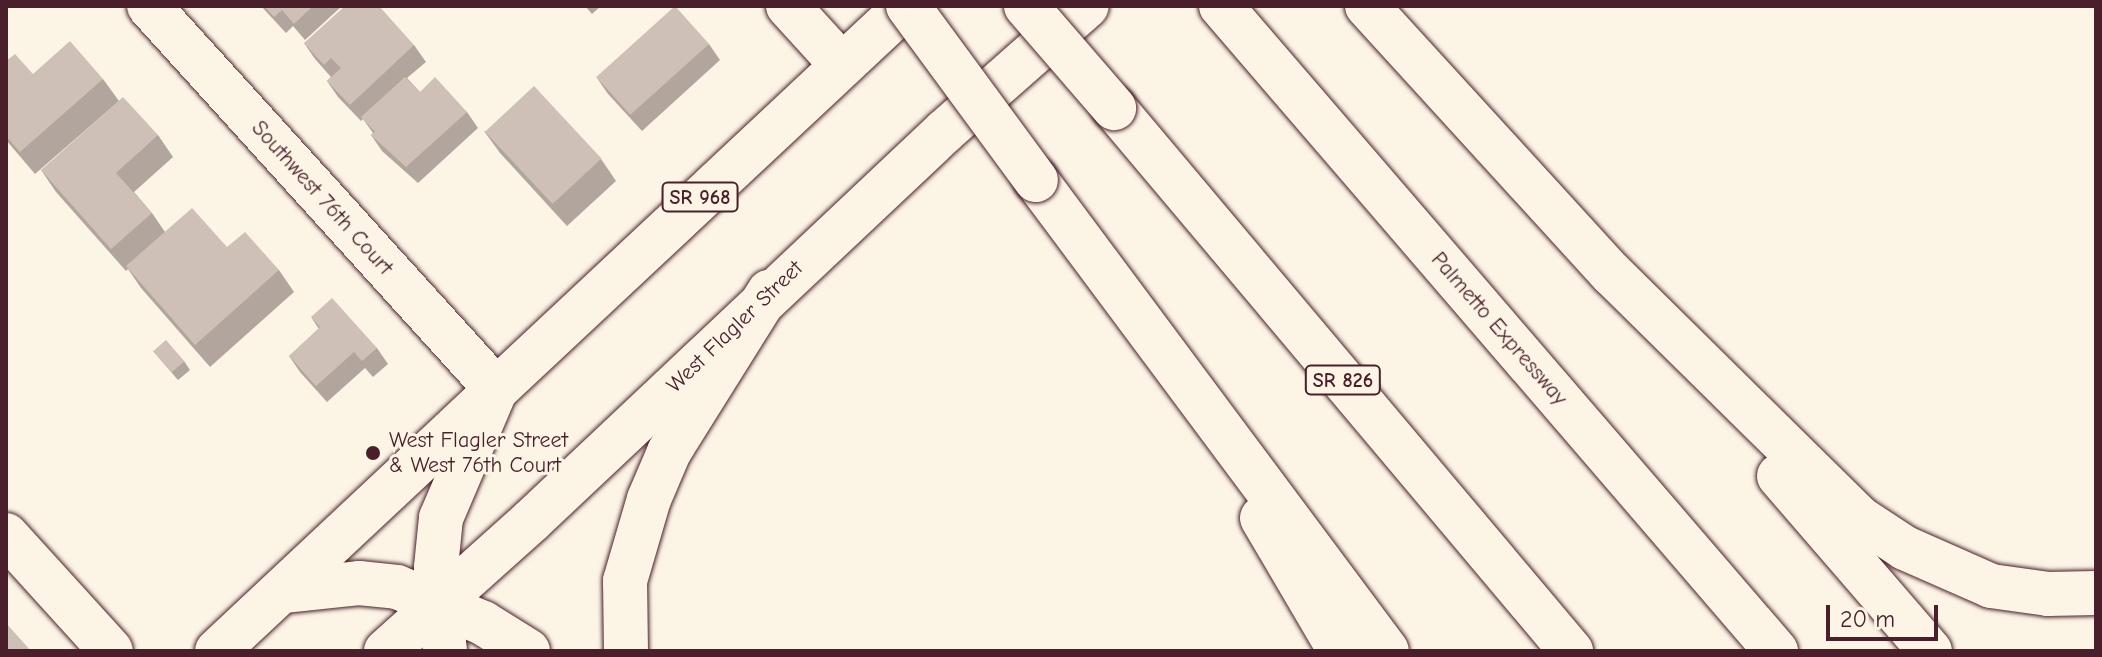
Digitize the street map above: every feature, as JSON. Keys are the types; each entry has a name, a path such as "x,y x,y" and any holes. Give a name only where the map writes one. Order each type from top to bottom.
{"main road":[{"name":"Southwest 76th Court","path":"149,6 496,389"},
{"path":"788,6 841,64"},
{"name":"SR 968","path":"217,651 841,64 907,6"},
{"path":"907,6 1387,651"},
{"name":"SR 826","path":"1026,6 1571,651"},
{"name":"West Flagler Street","path":"386,651 438,606 769,292 1087,6"},
{"path":"1367,6 1612,274 1930,651"},
{"name":"Palmetto Expressway","path":"1223,8 1776,651"},
{"path":"1612,274 1816,479 1858,517 1905,548 1991,586 2048,594 2096,593"},
{"path":"626,651 625,581 649,499 669,452 769,292"},
{"path":"445,651 438,606 441,518 496,389"},
{"path":"1221,429 1275,548 1340,651"},
{"path":"6,535 111,651"},
{"path":"283,591 359,583 397,587 483,623 528,651"}],"building":[{"path":"264,6 313,6 294,24 282,10 274,17"},
{"path":"345,6 379,6 414,45 350,105 327,81 341,68 331,58 324,65 304,43"},
{"path":"675,6 709,44 630,115 596,77"},
{"path":"70,41 103,79 20,152 6,136 6,61 15,54 33,74"},
{"path":"405,77 420,92 435,77 467,112 406,167 371,135 375,132 361,117"},
{"path":"534,86 602,158 553,204 485,132"},
{"path":"123,97 158,135 116,173 152,213 111,249 41,170"},
{"path":"192,208 227,247 245,232 279,270 195,345 126,266"},
{"path":"332,298 377,348 362,361 354,352 316,386 289,356 320,327 311,317"},
{"path":"166,340 184,361 172,372 153,351"},
{"path":"6,623 31,651 6,651"}],"place":[{"name":"West Flagler Street & West 76th Court","path":"373,453"}]}
